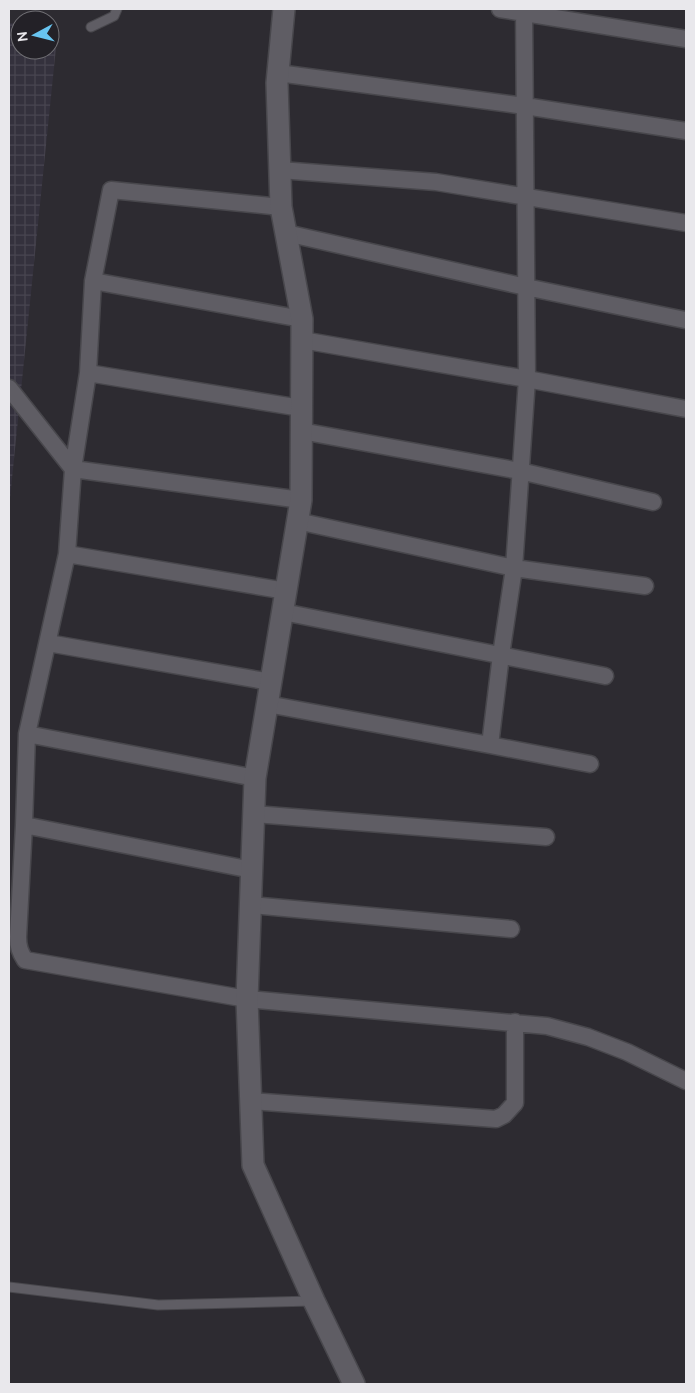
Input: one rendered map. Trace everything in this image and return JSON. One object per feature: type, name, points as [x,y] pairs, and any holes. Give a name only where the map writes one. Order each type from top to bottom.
[{"type":"street","points":[[284,9],[278,73],[281,207],[302,330],[301,500],[255,778],[247,998],[253,1165],[314,1301],[354,1384]]},
{"type":"street","points":[[500,9],[524,11],[686,39]]},
{"type":"street","points":[[490,745],[514,568],[527,379],[524,11]]},
{"type":"street","points":[[278,73],[525,106],[686,131]]},
{"type":"street","points":[[280,170],[436,182],[686,223]]},
{"type":"street","points":[[9,962],[18,947],[27,734],[67,554],[74,469],[88,372],[93,281],[111,190],[281,207]]},
{"type":"street","points":[[286,233],[526,287],[686,320]]},
{"type":"street","points":[[93,281],[302,330],[527,379],[686,409]]},
{"type":"street","points":[[88,372],[302,408]]},
{"type":"street","points":[[9,388],[74,469],[301,500]]},
{"type":"street","points":[[301,431],[520,471],[653,502]]},
{"type":"street","points":[[297,521],[514,568],[645,586]]},
{"type":"street","points":[[67,554],[284,601],[501,655],[605,676]]},
{"type":"street","points":[[48,643],[271,682]]},
{"type":"street","points":[[267,704],[590,764]]},
{"type":"street","points":[[27,734],[255,778]]},
{"type":"street","points":[[254,814],[546,837]]},
{"type":"street","points":[[24,825],[252,870]]},
{"type":"street","points":[[251,905],[511,929]]},
{"type":"street","points":[[18,947],[25,960],[247,998],[547,1026],[588,1037],[627,1052],[686,1081]]},
{"type":"street","points":[[251,1101],[496,1119],[504,1115],[515,1103],[515,1022]]},
{"type":"lane","points":[[91,26],[114,16],[116,9]]},
{"type":"lane","points":[[9,1287],[158,1305],[314,1301]]},
{"type":"shaded area","points":[[9,23],[10,60],[55,60],[9,508]]}]
